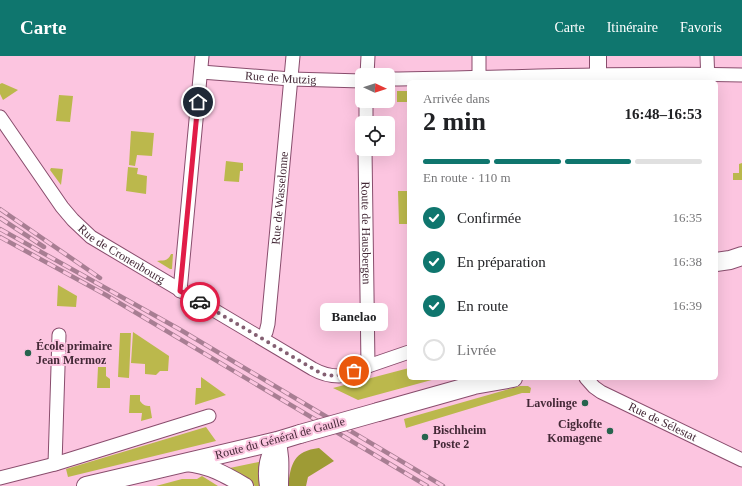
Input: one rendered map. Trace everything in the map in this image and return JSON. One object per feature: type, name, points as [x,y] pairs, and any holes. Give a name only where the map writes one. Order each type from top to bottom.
[{"type":"main road","name":"Route du Général de Gaulle","points":[[86,486],[278,441],[480,381],[491,380]]},
{"type":"street","points":[[180,291],[202,56]]},
{"type":"street","name":"Rue de Wasselonne","points":[[262,338],[266,332],[268,324],[293,56]]},
{"type":"street","points":[[367,68],[368,56]]},
{"type":"street","points":[[479,56],[479,80]]},
{"type":"street","points":[[598,56],[598,78]]},
{"type":"street","points":[[707,56],[708,78]]},
{"type":"street","name":"Rue de Mutzig","points":[[201,72],[291,80],[355,81]]},
{"type":"street","points":[[395,78],[479,80],[708,78],[742,75]]},
{"type":"street","name":"Rue de Cronenbourg","points":[[0,117],[62,207],[91,237],[322,374],[340,376],[368,366]]},
{"type":"street","name":"Route de Hausbergen","points":[[365,156],[368,366]]},
{"type":"street","points":[[55,464],[59,335]]},
{"type":"street","points":[[368,366],[407,353]]},
{"type":"street","name":"Rue de Sélestat","points":[[588,380],[601,392],[742,460]]},
{"type":"street","points":[[0,478],[55,464],[209,416]]},
{"type":"street","points":[[268,486],[267,467],[270,452],[278,441]]},
{"type":"street","points":[[278,441],[281,466],[280,486]]},
{"type":"street","points":[[183,463],[195,464],[216,470],[245,486]]},
{"type":"shaded area","points":[[2,83],[18,90],[3,100],[0,94],[0,84]]},
{"type":"shaded area","points":[[397,91],[407,91],[407,102],[397,102]]},
{"type":"shaded area","points":[[59,95],[73,96],[70,122],[56,121]]},
{"type":"shaded area","points":[[131,131],[154,133],[152,156],[137,155],[135,166],[129,165]]},
{"type":"shaded area","points":[[226,161],[243,163],[243,171],[240,171],[239,182],[224,181]]},
{"type":"shaded area","points":[[742,163],[742,180],[733,180],[733,173],[739,173],[739,164]]},
{"type":"shaded area","points":[[128,167],[138,168],[137,174],[147,176],[146,194],[126,191]]},
{"type":"shaded area","points":[[51,168],[63,169],[61,185],[50,170]]},
{"type":"shaded area","points":[[398,191],[407,191],[407,224],[399,224]]},
{"type":"shaded area","points":[[171,254],[173,254],[172,269],[157,261],[167,259]]},
{"type":"shaded area","points":[[58,285],[77,296],[76,307],[57,306]]},
{"type":"shaded area","points":[[133,332],[169,356],[168,371],[160,371],[156,375],[145,374],[145,364],[131,363]]},
{"type":"shaded area","points":[[120,333],[131,333],[129,378],[118,377]]},
{"type":"shaded area","points":[[98,367],[106,367],[106,376],[110,379],[110,388],[97,388]]},
{"type":"shaded area","points":[[407,369],[407,380],[432,380],[358,400],[333,388]]},
{"type":"shaded area","points":[[201,377],[226,395],[195,405],[196,388],[201,388]]},
{"type":"shaded area","points":[[520,386],[528,386],[531,388],[530,393],[522,393],[406,428],[404,419]]},
{"type":"shaded area","points":[[130,395],[140,395],[140,401],[144,405],[150,406],[152,418],[141,421],[142,413],[129,413]]},
{"type":"shaded area","points":[[206,427],[216,441],[68,477],[66,469]]},
{"type":"shaded area","points":[[319,448],[334,461],[308,477],[306,486],[288,486],[293,465],[299,455]]},
{"type":"shaded area","points":[[263,461],[264,486],[255,486],[225,469]]},
{"type":"shaded area","points":[[202,476],[218,486],[156,486],[182,479],[197,479]]},
{"type":"railway","points":[[0,209],[100,278]]},
{"type":"railway","points":[[0,218],[44,247]]},
{"type":"railway","points":[[0,229],[179,329],[443,486]]},
{"type":"railway","points":[[0,237],[106,295],[427,486]]},
{"type":"way so far","points":[[200,302],[322,374],[340,376],[354,371]]},
{"type":"place","name":"École primaire Jean Mermoz","points":[[28,353]]},
{"type":"place","name":"Banelao","points":[[354,371]]},
{"type":"place","name":"Lavolinge","points":[[585,403]]},
{"type":"place","name":"Cigkofte Komagene","points":[[610,431]]},
{"type":"place","name":"Bischheim Poste 2","points":[[425,437]]},
{"type":"route","points":[[198,102],[180,291],[200,302]]}]
